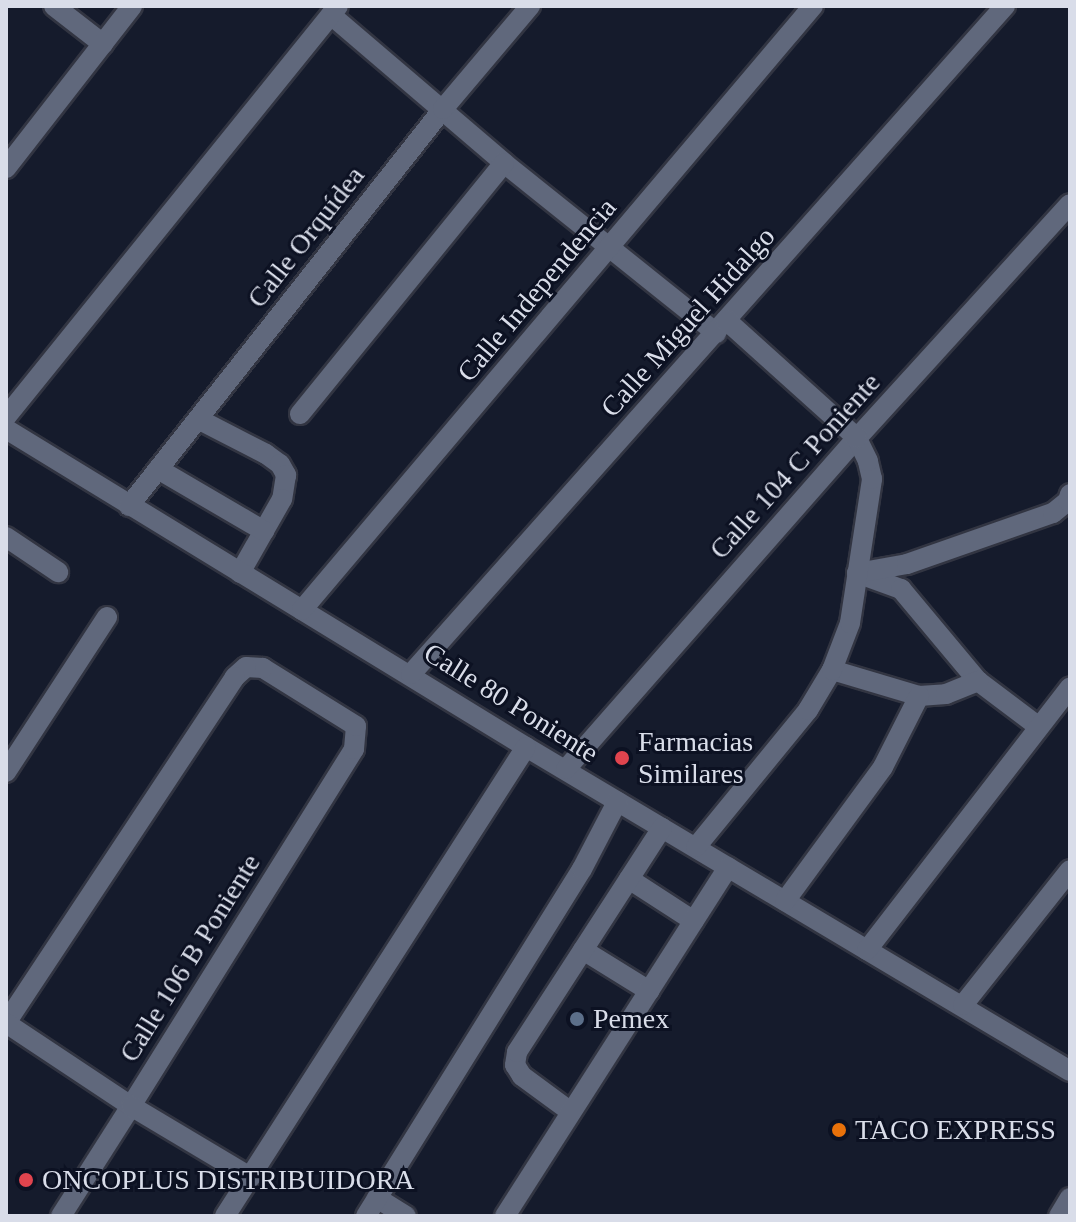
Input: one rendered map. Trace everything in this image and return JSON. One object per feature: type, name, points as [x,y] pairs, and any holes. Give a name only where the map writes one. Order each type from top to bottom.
[{"type":"street","points":[[54,6],[103,44]]},
{"type":"street","points":[[10,156],[132,6]]},
{"type":"street","name":"Calle Orquídea","points":[[129,506],[443,109],[530,6]]},
{"type":"street","name":"Calle Independencia","points":[[302,610],[813,6]]},
{"type":"street","name":"Calle Miguel Hidalgo","points":[[411,674],[1005,6]]},
{"type":"street","points":[[6,417],[335,10],[504,163],[611,247],[721,326],[857,438],[868,461],[872,479],[850,623],[832,670],[808,710],[696,847]]},
{"type":"street","points":[[300,414],[504,163]]},
{"type":"street","name":"Calle 104 C Poniente","points":[[566,769],[857,438],[1070,204]]},
{"type":"street","points":[[198,419],[280,464],[286,475],[282,499],[240,573]]},
{"type":"street","name":"Calle 80 Poniente","points":[[6,429],[617,802],[1070,1071]]},
{"type":"street","points":[[158,469],[264,531]]},
{"type":"street","points":[[857,573],[907,564],[1053,513],[1068,501],[1070,494]]},
{"type":"street","points":[[6,537],[58,572]]},
{"type":"street","points":[[857,573],[901,589],[978,681],[1039,727]]},
{"type":"street","points":[[6,772],[107,617]]},
{"type":"street","name":"Calle 106 B Poniente","points":[[6,1023],[235,677],[246,667],[263,668],[356,726],[354,749],[61,1216]]},
{"type":"street","points":[[832,670],[919,696],[946,694],[978,681]]},
{"type":"street","points":[[867,950],[1070,687]]},
{"type":"street","points":[[785,901],[883,767],[919,696]]},
{"type":"street","points":[[225,1216],[526,747]]},
{"type":"street","points":[[366,1216],[582,869],[617,802]]},
{"type":"street","points":[[571,1112],[522,1076],[515,1065],[517,1052],[662,828]]},
{"type":"street","points":[[505,1216],[728,867]]},
{"type":"street","points":[[963,1005],[1070,870]]},
{"type":"street","points":[[629,879],[694,921]]},
{"type":"street","points":[[583,950],[649,991]]},
{"type":"street","points":[[6,1023],[131,1106],[250,1177]]},
{"type":"street","points":[[377,1198],[406,1216]]},
{"type":"street","points":[[1059,1216],[1070,1198]]},
{"type":"place","name":"Farmacias Similares","points":[[622,758]]},
{"type":"place","name":"Pemex","points":[[577,1019]]},
{"type":"place","name":"TACO EXPRESS","points":[[839,1130]]},
{"type":"place","name":"ONCOPLUS DISTRIBUIDORA","points":[[26,1180]]}]
